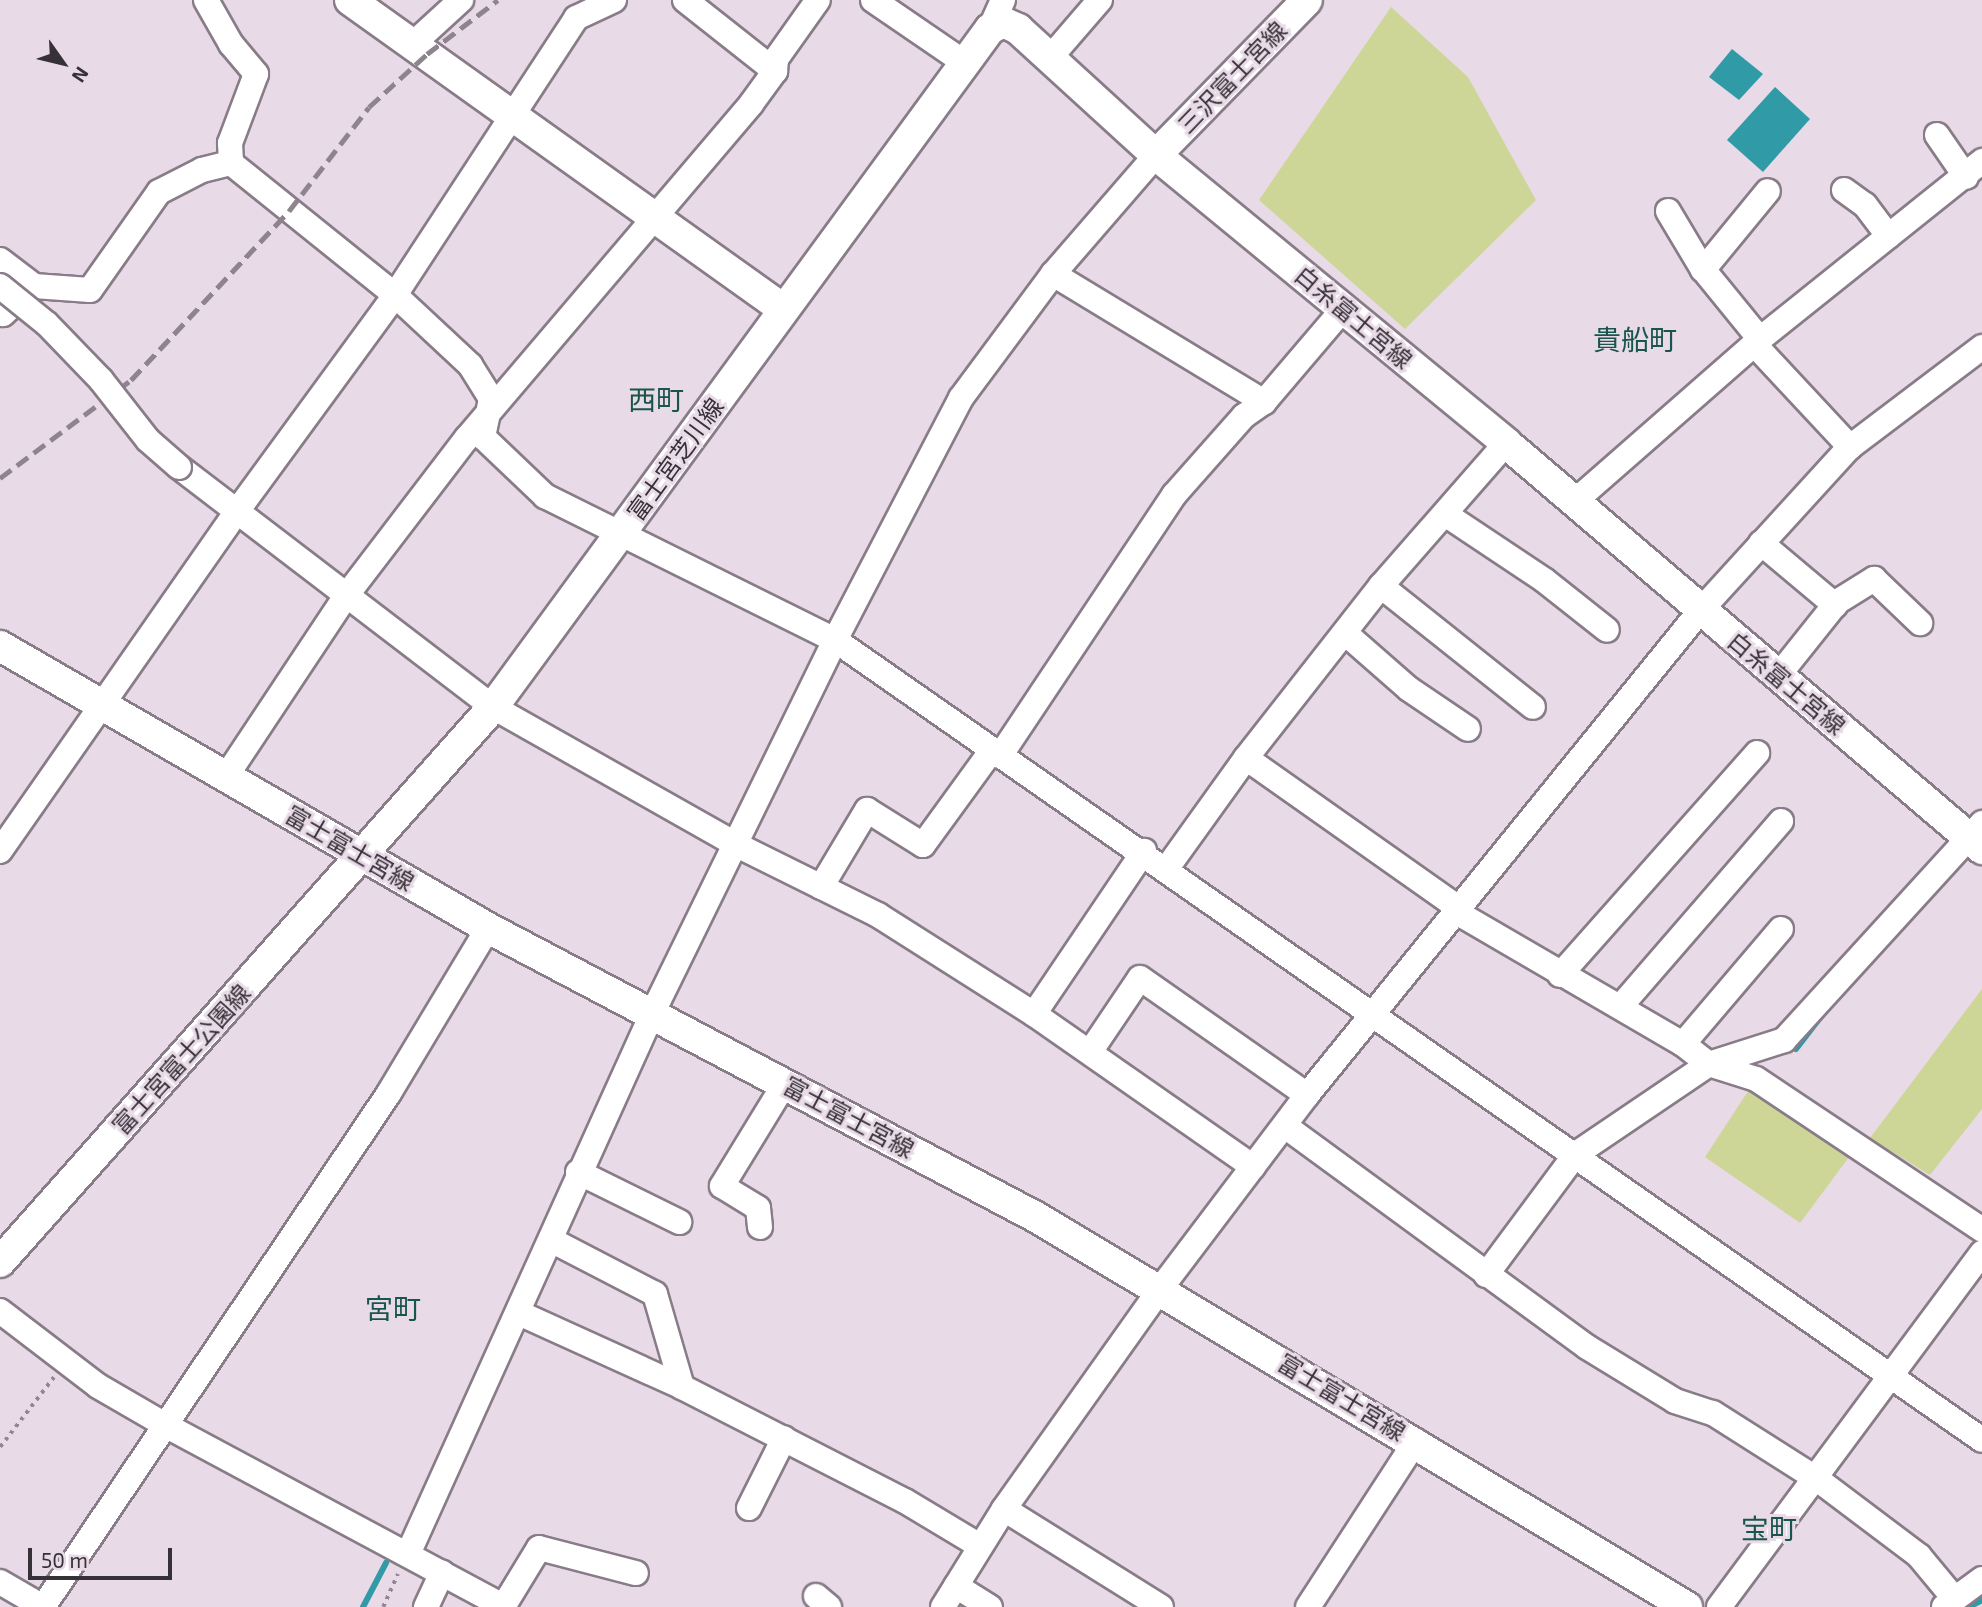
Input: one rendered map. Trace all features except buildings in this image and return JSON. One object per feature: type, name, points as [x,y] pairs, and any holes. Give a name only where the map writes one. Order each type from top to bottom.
[{"type":"main road","name":"三沢富士宮線","points":[[1156,155],[1307,0]]},
{"type":"main road","points":[[367,4],[414,43],[783,309],[990,29]]},
{"type":"main road","name":"白糸富士宮線","points":[[990,29],[1003,22],[1018,29],[1156,155],[1506,443],[1778,676],[1978,837]]},
{"type":"main road","name":"富士宮芝川線","points":[[361,855],[493,706],[622,533],[783,309]]},
{"type":"main road","name":"富士富士宮線","points":[[0,646],[104,702],[488,928],[785,1083],[1161,1289],[1687,1607]]},
{"type":"main road","name":"富士宮富士公園線","points":[[0,1262],[361,855]]},
{"type":"street","points":[[206,0],[231,44],[256,74],[229,143],[231,163],[395,295],[470,365],[491,399],[483,437],[517,473],[545,496],[835,640],[996,753],[1144,851],[1370,1014],[1576,1154],[1982,1440]]},
{"type":"street","points":[[414,43],[461,0]]},
{"type":"street","points":[[0,851],[235,514],[395,295],[576,18],[614,0]]},
{"type":"street","points":[[685,0],[775,71]]},
{"type":"street","points":[[227,775],[346,596],[467,438],[488,418],[656,220],[775,71],[776,59],[818,0]]},
{"type":"street","points":[[873,0],[965,63]]},
{"type":"street","points":[[990,29],[1003,0]]},
{"type":"street","points":[[1049,59],[1100,0]]},
{"type":"street","points":[[1574,502],[1757,341],[1974,169],[1937,135]]},
{"type":"street","points":[[404,1563],[519,1313],[578,1172],[652,1014],[835,640],[961,398],[1053,274],[1156,155]]},
{"type":"street","points":[[0,260],[34,286],[90,290],[159,192],[202,170],[231,163]]},
{"type":"street","points":[[1844,190],[1866,205],[1888,236]]},
{"type":"street","points":[[1703,270],[1768,191]]},
{"type":"street","points":[[1668,211],[1703,270],[1757,341],[1850,447]]},
{"type":"street","points":[[1053,274],[1264,402]]},
{"type":"street","points":[[0,286],[47,324],[101,380],[148,440],[179,467],[235,514],[493,706],[735,844],[878,915],[1034,1014],[1253,1167]]},
{"type":"street","points":[[0,312],[3,314],[34,286]]},
{"type":"street","points":[[821,887],[867,810],[923,845],[996,753],[1174,495],[1244,416],[1264,402],[1344,308]]},
{"type":"street","points":[[943,1607],[1004,1509],[1161,1289],[1307,1095],[1370,1014],[1700,611],[1850,447],[1977,360]]},
{"type":"street","points":[[1167,868],[1246,758],[1381,586],[1506,443]]},
{"type":"street","points":[[1445,514],[1544,580],[1607,630]]},
{"type":"street","points":[[1761,543],[1835,605]]},
{"type":"street","points":[[1778,676],[1835,605],[1874,579],[1920,623]]},
{"type":"street","points":[[1381,586],[1533,707]]},
{"type":"street","points":[[1345,633],[1409,689],[1468,729]]},
{"type":"street","points":[[1560,975],[1757,753]]},
{"type":"street","points":[[1246,758],[1457,907],[1463,916],[1560,975],[1684,1044],[1709,1064],[1756,1079],[1982,1230]]},
{"type":"street","points":[[1620,1007],[1781,821]]},
{"type":"street","points":[[1486,1275],[1576,1154],[1709,1064],[1784,1040],[1978,837]]},
{"type":"street","points":[[1034,1014],[1144,851]]},
{"type":"street","points":[[0,1582],[43,1607],[389,1093],[488,928]]},
{"type":"street","points":[[1684,1044],[1781,929]]},
{"type":"street","points":[[1090,1052],[1140,978],[1307,1095]]},
{"type":"street","points":[[760,1227],[758,1208],[722,1186],[785,1083]]},
{"type":"street","points":[[1285,1125],[1486,1275],[1631,1374],[1675,1401],[1713,1413],[1817,1479],[1919,1556],[1949,1602],[1982,1579]]},
{"type":"street","points":[[578,1172],[679,1222]]},
{"type":"street","points":[[551,1240],[655,1294],[681,1387]]},
{"type":"street","points":[[1719,1607],[1817,1479],[1982,1253]]},
{"type":"street","points":[[0,1311],[66,1362],[167,1426],[404,1563],[442,1572],[503,1607],[539,1548],[636,1573]]},
{"type":"street","points":[[519,1313],[681,1387],[784,1438],[905,1500],[980,1546]]},
{"type":"street","points":[[749,1508],[784,1438]]},
{"type":"street","points":[[1308,1607],[1416,1441]]},
{"type":"street","points":[[1004,1509],[1161,1607]]},
{"type":"street","points":[[426,1607],[442,1572]]},
{"type":"street","points":[[956,1586],[990,1607]]},
{"type":"path","points":[[0,1447],[66,1362]]},
{"type":"path","points":[[383,1607],[404,1563]]},
{"type":"green space","points":[[1391,7],[1468,77],[1536,200],[1405,329],[1259,200]]},
{"type":"green space","points":[[1982,989],[1982,1109],[1930,1175],[1870,1138]]},
{"type":"green space","points":[[1756,1079],[1858,1145],[1800,1223],[1705,1157]]},
{"type":"water","points":[[1732,49],[1763,74],[1739,100],[1709,77]]},
{"type":"water","points":[[1775,87],[1810,119],[1763,172],[1727,140]]},
{"type":"waterway","points":[[1796,1049],[1823,1014]]},
{"type":"waterway","points":[[363,1607],[386,1563]]},
{"type":"waterway","points":[[1969,1607],[1982,1600]]},
{"type":"railway","points":[[0,478],[131,380],[289,211],[369,107],[427,54],[498,0]]},
{"type":"district","name":"貴船町","points":[[1635,339]]},
{"type":"district","name":"西町","points":[[656,399]]},
{"type":"district","name":"宮町","points":[[393,1308]]},
{"type":"district","name":"宝町","points":[[1769,1528]]}]
